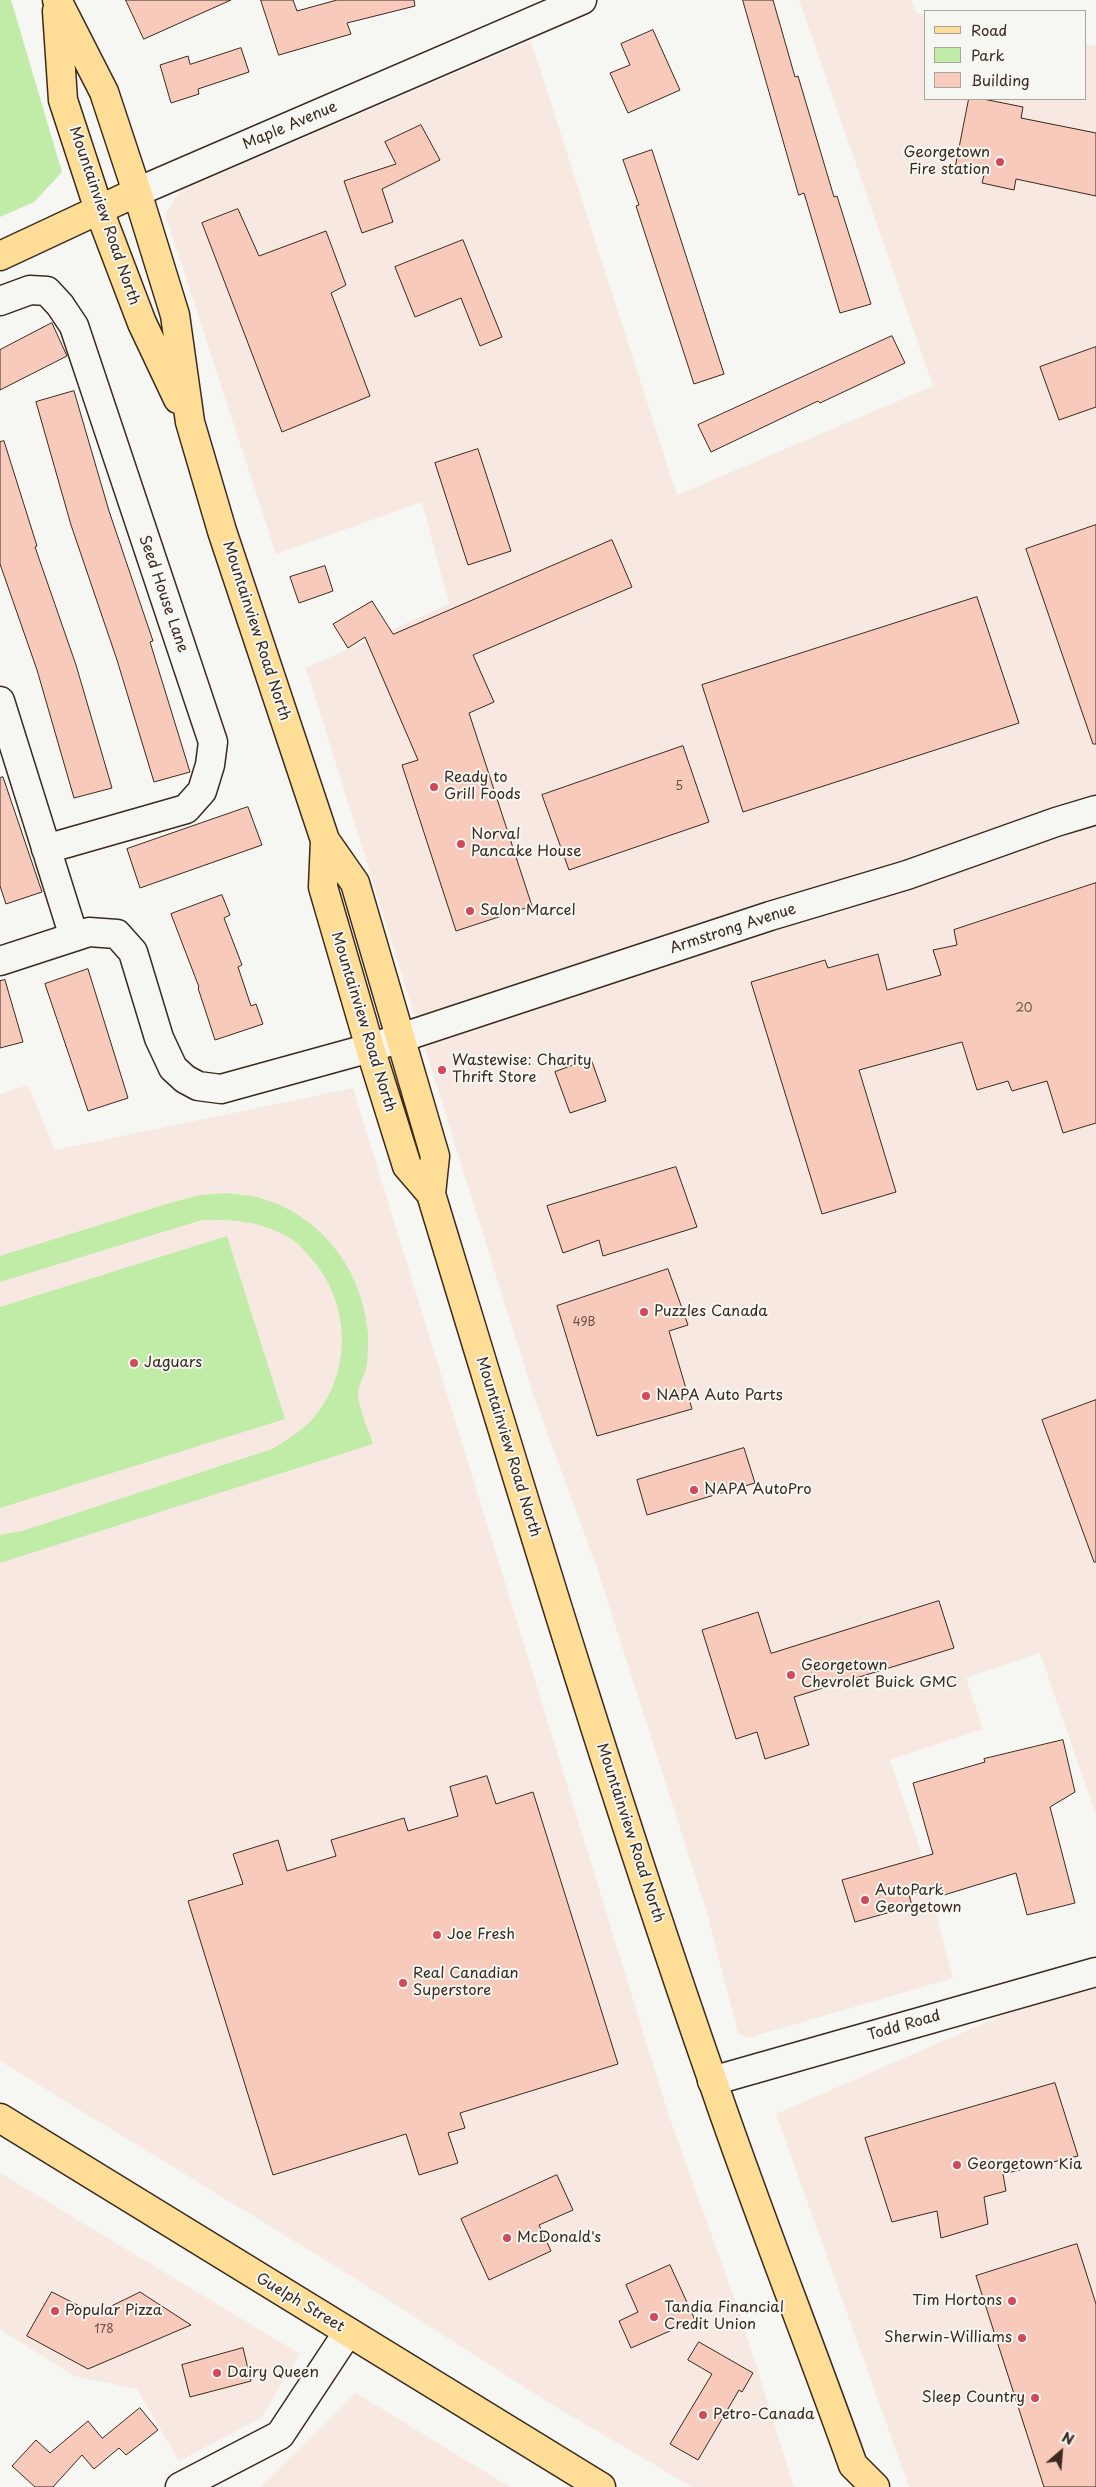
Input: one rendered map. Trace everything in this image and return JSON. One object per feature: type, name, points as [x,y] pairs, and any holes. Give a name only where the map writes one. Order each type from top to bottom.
[{"type":"main road","name":"Mountainview Road North","points":[[57,0],[104,92],[137,192],[174,315],[190,422],[222,531],[325,840],[355,883],[435,1156],[431,1194],[579,1681],[712,2081],[851,2476],[875,2487]]},
{"type":"main road","name":"Mountainview Road North","points":[[57,0],[63,100],[100,210],[142,323],[190,422]]},
{"type":"main road","name":"Maple Avenue","points":[[0,256],[137,192]]},
{"type":"main road","name":"Mountainview Road North","points":[[325,840],[323,886],[370,1048],[407,1166],[431,1194]]},
{"type":"main road","name":"Guelph Street","points":[[0,2118],[601,2487]]},
{"type":"street","name":"Maple Avenue","points":[[137,192],[582,0]]},
{"type":"street","name":"Seed House Lane","points":[[0,302],[30,290],[47,291],[60,305],[74,326],[213,742],[210,765],[202,791],[186,809],[46,850]]},
{"type":"street","points":[[0,702],[74,937]]},
{"type":"street","name":"Armstrong Avenue","points":[[0,961],[89,932],[117,934],[133,952],[159,1038],[173,1068],[185,1079],[198,1086],[222,1089],[370,1048],[761,919],[907,874],[1096,810]]},
{"type":"street","name":"Todd Road","points":[[712,2081],[1096,1972]]},
{"type":"street","points":[[180,2487],[280,2436],[348,2332]]},
{"type":"shaded area","points":[[799,0],[912,0],[916,13],[924,15],[924,100],[1086,100],[1086,44],[1096,46],[1096,1816],[1040,1653],[966,1678],[983,1729],[890,1760],[918,1843],[953,1978],[748,2038],[738,2033],[707,1913],[597,1568],[533,1394],[306,668],[449,604],[422,502],[276,554],[165,214],[180,191],[531,41],[677,495],[933,386]]},
{"type":"shaded area","points":[[28,1085],[55,1150],[353,1088],[669,2116],[741,2317],[794,2487],[692,2487],[551,2404],[338,2268],[0,2061],[0,1094]]},
{"type":"shaded area","points":[[1096,1985],[1096,2487],[909,2487],[776,2114],[1028,2004]]},
{"type":"shaded area","points":[[0,2173],[300,2354],[261,2418],[179,2461],[137,2389],[74,2376],[0,2329]]},
{"type":"shaded area","points":[[356,2393],[510,2487],[260,2487]]},
{"type":"green space","points":[[0,0],[11,0],[62,172],[34,202],[0,217]]},
{"type":"green space","points":[[227,1193],[257,1197],[280,1205],[300,1216],[319,1231],[334,1247],[347,1266],[357,1287],[364,1309],[368,1333],[367,1364],[358,1398],[373,1444],[0,1563],[0,1535],[22,1531],[272,1449],[304,1428],[319,1411],[330,1392],[338,1372],[342,1330],[338,1309],[331,1289],[321,1271],[304,1250],[293,1240],[271,1229],[238,1221],[202,1220],[0,1282],[0,1256],[173,1202],[201,1195]]},
{"type":"green space","name":"Jaguars","points":[[227,1236],[285,1419],[0,1508],[0,1307]]},
{"type":"building","points":[[126,0],[231,0],[144,39]]},
{"type":"building","points":[[261,0],[293,0],[297,11],[337,0],[414,0],[415,6],[347,23],[351,34],[279,55]]},
{"type":"building","points":[[743,0],[773,0],[795,77],[798,76],[834,197],[837,196],[871,304],[840,313],[804,193],[799,195]]},
{"type":"building","points":[[653,30],[680,90],[628,113],[610,73],[630,65],[621,44]]},
{"type":"building","points":[[241,48],[249,72],[198,89],[199,94],[171,103],[160,65],[188,56],[190,64]]},
{"type":"building","points":[[969,100],[988,100],[1023,107],[1021,118],[1096,133],[1096,196],[1016,179],[1014,190],[982,183],[985,171],[956,165]]},
{"type":"building","points":[[421,125],[440,160],[382,189],[393,222],[362,233],[344,181],[396,164],[385,142]]},
{"type":"building","points":[[652,150],[724,374],[694,384],[636,206],[639,205],[623,160]]},
{"type":"building","points":[[238,209],[259,256],[326,231],[346,285],[331,293],[370,396],[282,432],[202,223]]},
{"type":"building","points":[[463,240],[502,337],[480,346],[461,298],[415,317],[395,267]]},
{"type":"building","points":[[52,323],[67,356],[0,390],[0,350]]},
{"type":"building","points":[[892,336],[905,363],[820,403],[818,401],[711,452],[698,425]]},
{"type":"building","points":[[1096,347],[1096,407],[1059,420],[1040,367]]},
{"type":"building","points":[[74,391],[109,511],[153,641],[150,642],[190,772],[154,782],[117,660],[71,525],[36,402]]},
{"type":"building","points":[[4,441],[37,546],[35,547],[76,665],[112,788],[74,798],[37,670],[0,564],[0,442]]},
{"type":"building","points":[[478,449],[511,551],[468,565],[435,463]]},
{"type":"building","points":[[1096,525],[1096,744],[1093,744],[1026,549]]},
{"type":"building","points":[[612,540],[632,587],[473,655],[494,702],[469,713],[532,906],[456,931],[402,765],[418,760],[365,637],[348,648],[333,624],[372,601],[393,634]]},
{"type":"building","points":[[325,566],[333,591],[299,603],[290,577]]},
{"type":"building","points":[[977,597],[1019,723],[743,812],[702,685]]},
{"type":"building","points":[[683,746],[709,822],[569,870],[542,795]]},
{"type":"building","points":[[3,777],[42,892],[6,904],[0,886],[0,778]]},
{"type":"building","points":[[248,807],[262,845],[140,888],[127,849]]},
{"type":"building","points":[[1096,883],[1096,1123],[1063,1133],[1047,1081],[1012,1091],[1008,1081],[977,1090],[962,1042],[859,1070],[896,1192],[822,1214],[751,982],[825,960],[828,968],[878,954],[887,990],[941,975],[933,950],[957,945],[954,930]]},
{"type":"building","points":[[222,895],[230,915],[224,918],[242,965],[238,967],[251,1006],[256,1004],[263,1024],[215,1040],[199,987],[171,914]]},
{"type":"building","points":[[88,969],[128,1098],[88,1111],[45,984]]},
{"type":"building","points":[[5,980],[23,1042],[0,1048],[0,981]]},
{"type":"building","points":[[591,1059],[606,1101],[570,1113],[555,1072]]},
{"type":"building","points":[[676,1167],[697,1227],[603,1256],[599,1240],[563,1253],[547,1206]]},
{"type":"building","points":[[668,1269],[688,1325],[669,1331],[692,1409],[597,1436],[557,1306]]},
{"type":"building","points":[[1096,1400],[1096,1562],[1094,1562],[1042,1420]]},
{"type":"building","points":[[744,1448],[755,1483],[647,1515],[637,1480]]},
{"type":"building","name":"Georgetown Chevrolet Buick GMC","points":[[939,1601],[954,1648],[794,1697],[809,1745],[765,1759],[757,1732],[736,1739],[702,1630],[758,1612],[771,1653]]},
{"type":"building","points":[[1063,1740],[1075,1792],[1050,1807],[1075,1903],[1027,1915],[1016,1873],[944,1895],[941,1885],[909,1894],[912,1906],[855,1922],[842,1880],[933,1854],[913,1783],[985,1762],[984,1759]]},
{"type":"building","name":"Real Canadian Superstore","points":[[487,1776],[496,1804],[533,1792],[618,2064],[460,2113],[465,2128],[448,2133],[458,2163],[419,2175],[406,2134],[273,2175],[188,1901],[243,1884],[233,1854],[278,1840],[287,1871],[336,1856],[331,1840],[404,1818],[408,1831],[458,1816],[450,1787]]},
{"type":"building","name":"Georgetown Kia","points":[[1055,2083],[1078,2156],[1003,2174],[1006,2191],[984,2197],[988,2224],[941,2238],[937,2211],[892,2222],[865,2138]]},
{"type":"building","name":"McDonald's","points":[[557,2175],[573,2210],[539,2225],[551,2251],[489,2280],[461,2219]]},
{"type":"building","points":[[1077,2244],[1096,2304],[1096,2487],[1044,2487],[976,2276]]},
{"type":"building","points":[[670,2265],[695,2320],[631,2348],[619,2321],[638,2312],[626,2285]]},
{"type":"building","points":[[52,2292],[95,2314],[140,2292],[191,2325],[88,2369],[27,2336]]},
{"type":"building","points":[[699,2342],[753,2373],[742,2392],[739,2390],[698,2460],[670,2444],[712,2374],[688,2360]]},
{"type":"building","name":"Dairy Queen","points":[[243,2348],[251,2381],[190,2397],[182,2365]]},
{"type":"building","points":[[140,2408],[158,2430],[126,2455],[119,2448],[94,2469],[82,2455],[53,2487],[35,2487],[12,2466],[36,2440],[50,2453],[88,2421],[102,2438]]},
{"type":"place","name":"Georgetown Fire station","points":[[1000,162]]},
{"type":"place","name":"Ready to Grill Foods","points":[[434,787]]},
{"type":"place","name":"Norval Pancake House","points":[[461,844]]},
{"type":"place","name":"Salon Marcel","points":[[470,911]]},
{"type":"place","name":"Wastewise: Charity Thrift Store","points":[[442,1070]]},
{"type":"place","name":"Puzzles Canada","points":[[644,1312]]},
{"type":"place","name":"Jaguars","points":[[134,1363]]},
{"type":"place","name":"NAPA Auto Parts","points":[[646,1396]]},
{"type":"place","name":"NAPA AutoPro","points":[[694,1490]]},
{"type":"place","name":"Georgetown Chevrolet Buick GMC","points":[[791,1675]]},
{"type":"place","name":"AutoPark Georgetown","points":[[865,1900]]},
{"type":"place","name":"Joe Fresh","points":[[437,1935]]},
{"type":"place","name":"Real Canadian Superstore","points":[[403,1983]]},
{"type":"place","name":"Georgetown Kia","points":[[957,2165]]},
{"type":"place","name":"McDonald's","points":[[507,2238]]},
{"type":"place","name":"Tim Hortons","points":[[1012,2301]]},
{"type":"place","name":"Popular Pizza","points":[[55,2311]]},
{"type":"place","name":"Tandia Financial Credit Union","points":[[654,2317]]},
{"type":"place","name":"Sherwin-Williams","points":[[1022,2338]]},
{"type":"place","name":"Dairy Queen","points":[[217,2373]]},
{"type":"place","name":"Sleep Country","points":[[1035,2398]]},
{"type":"place","name":"Petro-Canada","points":[[703,2415]]}]
